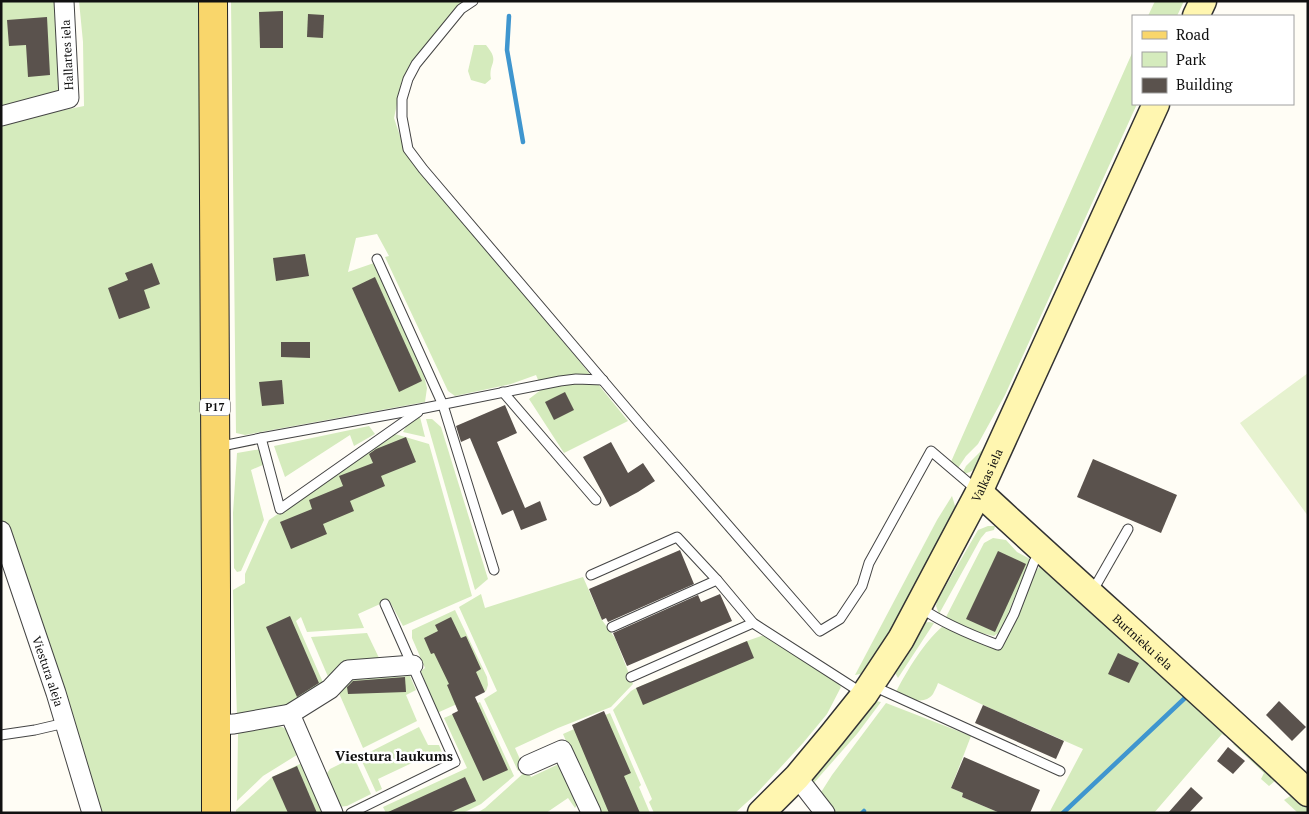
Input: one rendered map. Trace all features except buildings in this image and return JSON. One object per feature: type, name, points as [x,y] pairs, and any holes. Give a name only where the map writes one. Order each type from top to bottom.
[{"type":"main road","name":"P17","points":[[213,1],[216,813]]},
{"type":"main road","points":[[1196,15],[1203,1]]},
{"type":"main road","name":"Valkas iela","points":[[761,813],[797,777],[832,735],[867,690],[901,638],[979,492],[1156,105]]},
{"type":"main road","name":"Burtnieku iela","points":[[979,492],[1308,793]]},
{"type":"street","name":"Hallartes iela","points":[[1,116],[69,98],[64,1]]},
{"type":"street","name":"Viestura aleja","points":[[1,531],[65,723],[92,813]]},
{"type":"street","points":[[216,725],[234,724],[290,714],[330,688],[348,670],[413,665]]},
{"type":"street","points":[[290,714],[333,813]]},
{"type":"street","points":[[528,765],[562,750],[592,812],[590,813]]},
{"type":"street","points":[[797,777],[825,813]]},
{"type":"lane","points":[[473,1],[461,9],[416,64],[408,79],[402,99],[402,117],[408,149],[422,169],[820,631],[840,619],[862,586],[870,563],[931,451],[979,492]]},
{"type":"lane","points":[[377,259],[443,405],[494,570]]},
{"type":"lane","points":[[216,448],[560,381],[576,379],[603,380]]},
{"type":"lane","points":[[503,392],[596,500]]},
{"type":"lane","points":[[261,438],[280,509],[420,409]]},
{"type":"lane","points":[[1090,594],[1128,529]]},
{"type":"lane","points":[[591,575],[677,537],[753,623],[867,690],[1060,771]]},
{"type":"lane","points":[[918,607],[936,619],[998,645],[1014,614],[1034,562],[1042,551]]},
{"type":"lane","points":[[612,627],[717,580]]},
{"type":"lane","points":[[351,813],[455,762],[385,604]]},
{"type":"lane","points":[[631,677],[753,623]]},
{"type":"lane","points":[[1,735],[65,723]]},
{"type":"green space","points":[[1,1],[60,1],[61,89],[47,98],[1,112]]},
{"type":"green space","points":[[79,1],[202,1],[199,140],[201,301],[216,813],[92,813],[1,526],[1,127],[30,117],[84,106],[83,42]]},
{"type":"green space","points":[[231,1],[464,1],[402,80],[394,118],[406,154],[628,421],[564,453],[529,399],[542,389],[536,375],[511,384],[455,396],[448,391],[385,257],[389,256],[377,234],[356,238],[348,272],[374,263],[424,376],[427,388],[425,402],[245,435],[236,433]]},
{"type":"green space","points":[[1155,1],[1184,1],[1177,15],[1148,15]]},
{"type":"green space","points":[[474,45],[486,45],[493,56],[491,79],[485,84],[471,80],[468,71]]},
{"type":"green space","points":[[1132,53],[1132,105],[1137,105],[1005,395],[978,444],[966,456],[956,471],[950,464]]},
{"type":"green space","points":[[1060,289],[980,463],[972,471],[962,474],[966,466],[985,447]]},
{"type":"green space","points":[[1308,373],[1308,516],[1240,423]]},
{"type":"green space","points":[[420,417],[425,437],[403,432],[407,425]]},
{"type":"green space","points":[[426,419],[432,419],[441,427],[488,579],[475,590]]},
{"type":"green space","points":[[369,426],[375,434],[354,446],[350,435],[285,477],[274,446]]},
{"type":"green space","points":[[395,434],[429,444],[472,596],[403,626],[389,600],[358,614],[364,628],[307,632],[301,617],[296,621],[325,687],[301,704],[237,717],[233,590],[245,583],[245,574],[269,520]]},
{"type":"green space","points":[[261,449],[265,464],[251,470],[264,520],[241,571],[237,572],[234,568],[233,513],[237,453]]},
{"type":"green space","points":[[952,496],[956,509],[909,611],[866,673],[855,675],[937,520]]},
{"type":"green space","points":[[988,526],[995,526],[994,530],[986,532],[981,538],[939,614],[936,606],[937,601],[978,530]]},
{"type":"green space","points":[[993,538],[1006,540],[1017,552],[1030,559],[1001,631],[994,636],[976,632],[945,619],[984,543]]},
{"type":"green space","points":[[1041,565],[1228,731],[1225,736],[1222,734],[1154,813],[1049,813],[1083,749],[938,683],[933,694],[925,700],[915,700],[896,692],[916,657],[942,627],[999,646],[1007,638],[1032,575]]},
{"type":"green space","points":[[583,577],[602,620],[615,638],[633,684],[611,707],[558,728],[515,748],[523,766],[518,771],[484,699],[497,691],[459,607],[481,594],[485,608]]},
{"type":"green space","points":[[455,610],[487,677],[488,685],[486,691],[437,713],[421,671],[425,668],[412,638],[412,630]]},
{"type":"green space","points":[[923,623],[934,623],[898,678],[895,673],[895,667]]},
{"type":"green space","points":[[367,633],[380,660],[329,679],[311,637]]},
{"type":"green space","points":[[767,634],[834,678],[841,687],[827,714],[756,794],[735,813],[654,813],[649,802],[652,799],[613,710],[636,688]]},
{"type":"green space","points":[[410,676],[416,690],[406,695],[417,721],[363,748],[338,691],[347,679]]},
{"type":"green space","points":[[876,701],[881,702],[857,734],[812,785],[812,776],[869,704]]},
{"type":"green space","points":[[480,702],[514,776],[481,804],[463,813],[386,813],[383,807],[467,768],[444,718]]},
{"type":"green space","points":[[886,703],[971,736],[951,788],[963,793],[962,797],[1000,813],[832,813],[818,797],[832,775]]},
{"type":"green space","points":[[610,713],[641,785],[639,787],[650,813],[597,813],[563,734]]},
{"type":"green space","points":[[277,725],[293,735],[300,753],[263,776],[237,801],[238,733]]},
{"type":"green space","points":[[419,727],[428,745],[439,745],[443,760],[436,763],[431,754],[378,779],[382,789],[376,792],[360,757]]},
{"type":"green space","points":[[1238,742],[1276,780],[1269,786],[1261,779],[1264,773],[1233,744]]},
{"type":"green space","points":[[354,757],[371,794],[347,806],[338,807],[325,776],[330,769]]},
{"type":"green space","points":[[302,763],[324,813],[236,813],[236,810],[272,777]]},
{"type":"green space","points":[[561,763],[578,798],[575,808],[568,798],[546,813],[477,813],[527,770],[531,777]]},
{"type":"green space","points":[[1295,793],[1308,805],[1308,813],[1298,813],[1284,800]]},
{"type":"waterway","points":[[509,16],[507,50],[523,142]]},
{"type":"waterway","points":[[1063,813],[1186,697]]},
{"type":"district","name":"Viestura laukums","points":[[394,755]]}]
